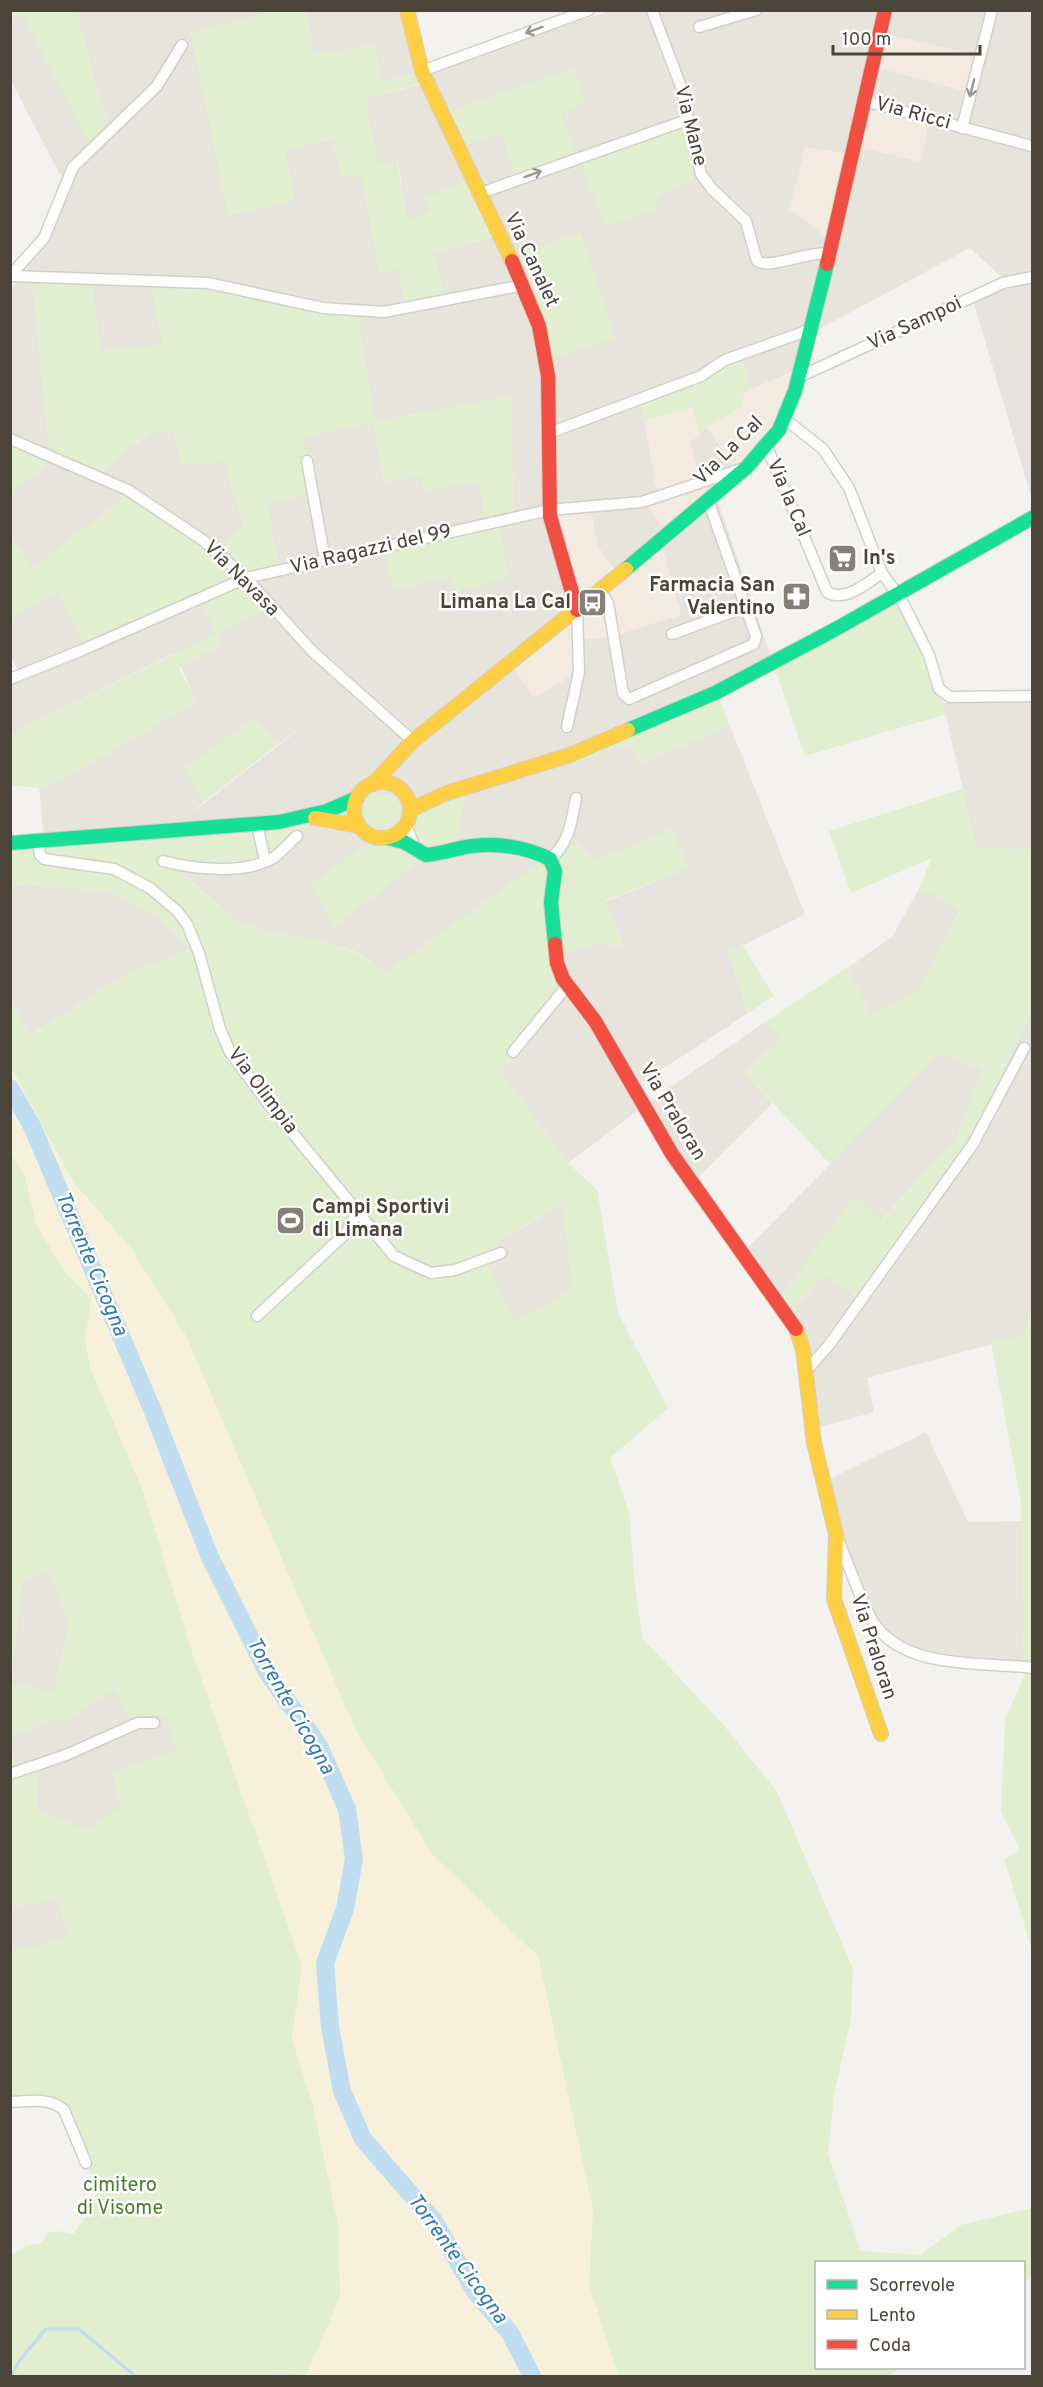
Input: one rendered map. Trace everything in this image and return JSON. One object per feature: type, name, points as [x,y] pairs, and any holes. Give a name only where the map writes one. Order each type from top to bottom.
[{"type":"street","name":"Via Canalet","points":[[407,10],[422,71],[478,194],[524,285],[539,326],[546,360],[549,510],[577,610]]},
{"type":"street","points":[[422,71],[589,10]]},
{"type":"street","name":"Via Mane","points":[[652,10],[676,72],[701,174],[712,189],[736,209],[746,221],[759,263],[766,264],[816,252],[829,254]]},
{"type":"street","points":[[699,27],[756,10]]},
{"type":"street","name":"Via La Cal","points":[[373,784],[413,741],[577,610],[746,468],[767,447],[785,419],[812,329],[885,10]]},
{"type":"street","name":"Via Ricci","points":[[962,128],[992,10]]},
{"type":"street","points":[[11,276],[44,238],[73,167],[157,86],[182,45]]},
{"type":"street","name":"Via Ricci","points":[[864,101],[1032,146]]},
{"type":"street","points":[[478,194],[687,120]]},
{"type":"street","points":[[11,276],[208,283],[323,308],[384,312],[524,285]]},
{"type":"street","name":"Via Sampoi","points":[[799,377],[1003,284],[1032,277]]},
{"type":"street","points":[[549,433],[701,376],[725,360],[812,329]]},
{"type":"street","name":"Via la Cal","points":[[785,419],[823,449],[849,488],[882,573],[929,655],[939,689],[944,695],[950,697],[1032,696]]},
{"type":"street","name":"Via Navasa","points":[[10,439],[128,489],[204,541],[246,578],[312,651],[413,741]]},
{"type":"street","name":"Via la Cal","points":[[767,447],[827,592],[840,596],[854,591],[882,573]]},
{"type":"street","points":[[307,461],[325,560]]},
{"type":"street","name":"Via Ragazzi del 99","points":[[10,679],[246,578],[549,510],[642,502],[746,468]]},
{"type":"street","points":[[600,590],[608,603],[623,693],[629,699],[754,644],[756,636],[708,500]]},
{"type":"street","points":[[410,810],[447,793],[570,755],[652,721],[770,665],[1032,518]]},
{"type":"street","points":[[672,634],[746,607]]},
{"type":"street","points":[[567,727],[579,672],[577,610]]},
{"type":"street","points":[[388,838],[399,833],[406,825],[410,810],[400,789],[395,765],[401,755]]},
{"type":"street","points":[[10,843],[257,824],[305,817],[342,806],[357,798],[373,784],[388,783],[400,789],[447,793]]},
{"type":"street","points":[[357,798],[355,817],[359,826]]},
{"type":"street","points":[[305,817],[340,820],[359,826],[372,836],[404,842],[417,851],[436,855],[471,846],[498,844],[530,849],[550,858],[562,847],[567,836],[576,798]]},
{"type":"street","points":[[257,824],[265,861]]},
{"type":"street","points":[[406,825],[417,851]]},
{"type":"street","points":[[163,861],[210,869],[265,861],[297,836]]},
{"type":"street","name":"Via Olimpia","points":[[38,841],[40,855],[44,859],[114,869],[150,888],[177,911],[187,924],[199,953],[220,1029],[230,1052],[352,1207]]},
{"type":"street","name":"Via Praloran","points":[[550,858],[555,871],[551,902],[557,963],[567,986],[595,1022],[672,1154],[795,1325],[803,1349],[807,1403],[814,1443],[836,1534],[875,1625],[902,1647],[938,1659],[1032,1668]]},
{"type":"street","points":[[513,1052],[567,986]]},
{"type":"street","points":[[806,1371],[829,1345],[973,1144],[1024,1048]]},
{"type":"street","points":[[352,1207],[394,1256],[431,1273],[455,1270],[501,1253]]},
{"type":"street","points":[[257,1316],[346,1233],[354,1218],[352,1207]]},
{"type":"street","name":"Via Praloran","points":[[836,1534],[834,1599],[881,1734]]},
{"type":"street","points":[[10,1774],[66,1755],[138,1724],[154,1723]]},
{"type":"street","points":[[10,2102],[48,2101],[58,2104],[64,2110],[86,2163]]},
{"type":"shaded area","points":[[76,11],[275,11],[191,33],[229,215],[294,200],[285,149],[334,139],[362,176],[379,272],[399,269],[406,310],[435,253],[502,234],[429,213],[407,220],[398,161],[378,164],[365,98],[423,84],[418,73],[381,81],[374,45],[314,55],[306,11],[405,11],[419,73],[609,11],[1032,11],[1032,275],[1006,281],[970,248],[812,333],[801,368],[752,389],[741,358],[641,400],[658,497],[716,495],[772,660],[573,762],[629,744],[641,762],[730,726],[805,914],[728,953],[671,830],[594,861],[568,831],[550,856],[386,973],[359,953],[318,940],[276,934],[237,922],[180,871],[260,858],[309,826],[349,813],[370,840],[336,926],[385,807],[369,810],[306,724],[277,745],[255,719],[185,768],[204,802],[188,816],[192,839],[45,848],[39,788],[65,778],[196,702],[175,653],[11,734],[11,682],[23,677],[11,657],[11,618],[57,590],[245,580],[280,571],[267,504],[303,437],[374,422],[152,285],[163,345],[100,351],[92,282],[32,279],[50,453],[11,436],[10,289],[21,278],[60,214],[67,188],[11,81],[11,19],[23,14],[110,135]],"holes":[[[685,124],[703,173],[660,194]],[[502,134],[580,163],[519,183]],[[512,396],[499,523],[457,592],[450,576],[395,589],[486,526],[479,480],[424,491],[421,475],[384,482],[374,422]],[[590,508],[598,546],[618,576],[660,542],[681,615],[616,635],[580,640],[577,672],[535,697],[575,613]]]},
{"type":"shaded area","points":[[884,33],[980,56],[972,93],[875,67]]},
{"type":"shaded area","points":[[866,105],[929,121],[921,162],[855,146]]},
{"type":"shaded area","points":[[805,147],[853,154],[834,242],[789,209]]},
{"type":"shaded area","points":[[1032,275],[1032,499],[972,297]]},
{"type":"shaded area","points":[[801,368],[770,444],[667,536],[646,501],[658,496],[645,420],[691,407],[701,434],[690,442],[699,478],[735,469],[707,427],[743,406],[739,395]]},
{"type":"shaded area","points":[[707,427],[735,470],[699,478],[690,441]]},
{"type":"shaded area","points":[[174,429],[224,462],[244,526],[218,548],[134,491],[33,568],[11,539],[11,493],[53,459],[102,474],[121,452],[157,431]]},
{"type":"shaded area","points":[[590,508],[598,546],[618,576],[659,542],[681,615],[616,635],[580,640],[577,672],[534,697],[512,666],[575,613],[547,512]]},
{"type":"shaded area","points":[[314,540],[316,552],[288,558],[286,545]]},
{"type":"shaded area","points":[[1032,702],[1032,849],[976,848],[943,703]]},
{"type":"shaded area","points":[[306,724],[369,810],[309,826],[192,839],[188,816]]},
{"type":"shaded area","points":[[689,868],[728,953],[748,1013],[684,1055],[624,945],[605,902]]},
{"type":"shaded area","points":[[10,884],[106,890],[159,917],[190,950],[132,971],[31,1035],[11,1004]]},
{"type":"shaded area","points":[[920,887],[960,910],[918,991],[871,1015],[847,968],[892,937]]},
{"type":"shaded area","points":[[599,944],[624,945],[684,1055],[635,1086],[646,1104],[568,1163],[500,1072],[570,985],[558,953]]},
{"type":"shaded area","points":[[1032,1010],[1032,1307],[1025,1335],[867,1378],[874,1412],[814,1429],[801,1359],[783,1322],[824,1274],[857,1297],[970,1140]]},
{"type":"shaded area","points":[[765,1022],[781,1039],[745,1073],[772,1103],[695,1181],[646,1104]]},
{"type":"shaded area","points":[[939,1053],[983,1069],[955,1141],[881,1221],[855,1196],[775,1305],[740,1256]]},
{"type":"shaded area","points":[[563,1203],[573,1290],[514,1322],[482,1252]]},
{"type":"shaded area","points":[[926,1432],[968,1522],[1022,1521],[1024,1670],[941,1664],[879,1634],[832,1533],[823,1482]]},
{"type":"shaded area","points":[[49,1570],[69,1623],[54,1692],[11,1684],[22,1580]]},
{"type":"shaded area","points":[[114,1689],[166,1714],[177,1750],[113,1774],[122,1806],[87,1831],[37,1810],[36,1770],[20,1775],[11,1750],[11,1736],[53,1719],[66,1721]]},
{"type":"shaded area","points":[[57,1899],[70,1939],[11,1951],[10,1903],[18,1906]]},
{"type":"green space","points":[[11,11],[76,11],[110,135],[93,152],[23,14],[11,19]]},
{"type":"green space","points":[[275,11],[306,11],[314,54],[374,45],[381,81],[418,73],[423,83],[365,98],[378,164],[397,161],[407,220],[429,213],[426,199],[474,176],[502,233],[435,253],[446,303],[406,310],[399,269],[379,272],[362,177],[340,177],[333,139],[285,149],[295,200],[228,215],[191,32]]},
{"type":"green space","points":[[573,69],[586,103],[561,113],[580,162],[685,123],[704,173],[660,194],[654,210],[606,225],[580,163],[519,183],[502,134],[460,148],[439,114]]},
{"type":"green space","points":[[581,233],[615,339],[549,360],[513,255]]},
{"type":"green space","points":[[32,279],[92,282],[101,351],[162,345],[152,284],[190,284],[358,312],[375,422],[512,396],[514,520],[499,523],[508,578],[456,592],[450,576],[395,589],[382,548],[486,526],[479,481],[423,491],[421,475],[384,482],[374,422],[304,437],[314,493],[267,504],[280,571],[246,580],[270,608],[216,634],[200,600],[87,650],[57,590],[11,618],[11,539],[33,568],[134,491],[217,548],[244,526],[224,462],[180,466],[173,429],[152,434],[133,444],[102,474],[53,459],[11,493],[11,436],[50,452]]},
{"type":"green space","points":[[741,357],[752,389],[739,395],[743,406],[707,427],[701,434],[691,407],[645,420],[641,400]]},
{"type":"green space","points":[[897,592],[910,612],[946,714],[805,756],[772,660]]},
{"type":"green space","points":[[216,634],[222,645],[179,668],[196,702],[65,778],[39,788],[11,785],[11,734]]},
{"type":"green space","points":[[715,688],[730,726],[640,762],[629,744],[573,763],[573,755]]},
{"type":"green space","points":[[255,719],[277,745],[204,802],[184,768]]},
{"type":"green space","points":[[468,784],[455,848],[423,859],[335,926],[310,885],[370,840],[349,813],[363,811],[368,798],[376,793],[392,795],[399,803]]},
{"type":"green space","points":[[963,789],[976,848],[1032,849],[1032,1010],[970,1140],[858,1297],[824,1275],[783,1322],[775,1305],[855,1195],[882,1221],[955,1141],[983,1069],[939,1053],[830,1164],[745,1073],[781,1039],[765,1022],[847,968],[871,1014],[918,991],[960,911],[920,887],[932,858],[851,893],[829,831]]},
{"type":"green space","points":[[309,826],[260,858],[180,872],[237,922],[276,934],[318,940],[359,954],[386,973],[550,856],[567,830],[594,861],[671,829],[689,868],[605,901],[624,945],[599,944],[558,953],[570,984],[500,1072],[568,1163],[597,1190],[618,1313],[668,1408],[610,1458],[629,1512],[635,1586],[643,1639],[721,1722],[777,1792],[853,1969],[851,2019],[834,2095],[828,2153],[861,2251],[920,2255],[961,2225],[1032,2208],[1032,2277],[1025,2282],[1025,2261],[815,2261],[815,2369],[899,2369],[889,2376],[618,2376],[589,2284],[593,2210],[538,1957],[432,1854],[355,1729],[186,1336],[130,1247],[73,1182],[11,1067],[10,1004],[32,1035],[132,971],[190,950],[159,917],[106,890],[11,884],[11,850],[192,839]],"holes":[[[562,1203],[573,1290],[514,1321],[482,1252]]]},
{"type":"green space","points":[[743,946],[774,996],[748,1013],[728,953]]},
{"type":"green space","name":"cimitero di Visome","points":[[11,1154],[25,1176],[36,1223],[63,1270],[92,1298],[85,1340],[90,1367],[144,1493],[192,1652],[302,1965],[292,2039],[313,2105],[339,2228],[340,2297],[306,2376],[11,2376],[11,2255],[29,2245],[42,2243],[47,2233],[56,2231],[73,2234],[96,2203],[90,2172],[58,2104],[11,2105],[11,1951],[69,1938],[57,1899],[18,1906],[11,1903],[11,1750],[20,1774],[36,1770],[37,1810],[87,1831],[122,1806],[113,1774],[177,1750],[166,1715],[131,1717],[114,1689],[66,1722],[53,1719],[11,1736]],"holes":[[[49,1570],[69,1623],[54,1692],[11,1684],[22,1580]]]},
{"type":"green space","points":[[1032,1307],[1032,1950],[1004,1859],[1020,1850],[1001,1812],[1005,1720],[1024,1676],[1021,1503],[991,1342],[1025,1335]]},
{"type":"sand","points":[[11,1067],[73,1182],[130,1247],[186,1336],[355,1729],[432,1854],[538,1956],[593,2210],[589,2284],[618,2376],[306,2376],[340,2297],[339,2228],[313,2105],[292,2039],[302,1965],[192,1652],[144,1493],[90,1367],[85,1340],[91,1298],[63,1270],[36,1223],[25,1176],[11,1154]]},
{"type":"waterway","name":"Torrente Cicogna","points":[[10,1088],[32,1126],[152,1409],[209,1555],[267,1672],[319,1746],[347,1809],[354,1859],[345,1909],[325,1963],[330,2027],[342,2091],[363,2139],[434,2221],[476,2293],[510,2333],[532,2376]]},
{"type":"waterway","points":[[11,2376],[20,2360],[46,2329],[79,2329],[135,2376]]},
{"type":"waterway","points":[[272,2376],[290,2376]]},
{"type":"traffic: fast","points":[[626,569],[746,468],[779,430],[795,391],[827,264]]},
{"type":"traffic: fast","points":[[628,730],[715,693],[834,630],[1032,518]]},
{"type":"traffic: fast","points":[[10,843],[279,822],[327,811],[357,798]]},
{"type":"traffic: fast","points":[[388,838],[404,842],[426,855],[472,846],[493,845],[522,849],[550,859],[555,871],[551,902],[555,944]]},
{"type":"traffic: slow","points":[[407,10],[422,71],[512,261]]},
{"type":"traffic: slow","points":[[373,784],[413,741],[626,569]]},
{"type":"traffic: slow","points":[[410,810],[447,793],[570,755],[628,730]]},
{"type":"traffic: slow","points":[[382,782],[402,790],[410,810],[402,830],[382,838],[362,830],[354,810],[362,790],[382,782]]},
{"type":"traffic: slow","points":[[315,818],[359,826]]},
{"type":"traffic: slow","points":[[796,1329],[803,1349],[814,1443],[836,1534],[834,1599],[881,1734]]},
{"type":"traffic: jam","points":[[827,264],[885,10]]},
{"type":"traffic: jam","points":[[512,261],[539,326],[548,376],[550,516],[577,610]]},
{"type":"traffic: jam","points":[[555,944],[557,963],[563,979],[595,1021],[672,1154],[796,1329]]},
{"type":"place","name":"In's","points":[[842,559]]},
{"type":"place","name":"Farmacia San Valentino","points":[[796,597]]},
{"type":"place","name":"Limana La Cal","points":[[592,603]]},
{"type":"place","name":"Campi Sportivi di Limana","points":[[291,1220]]}]
